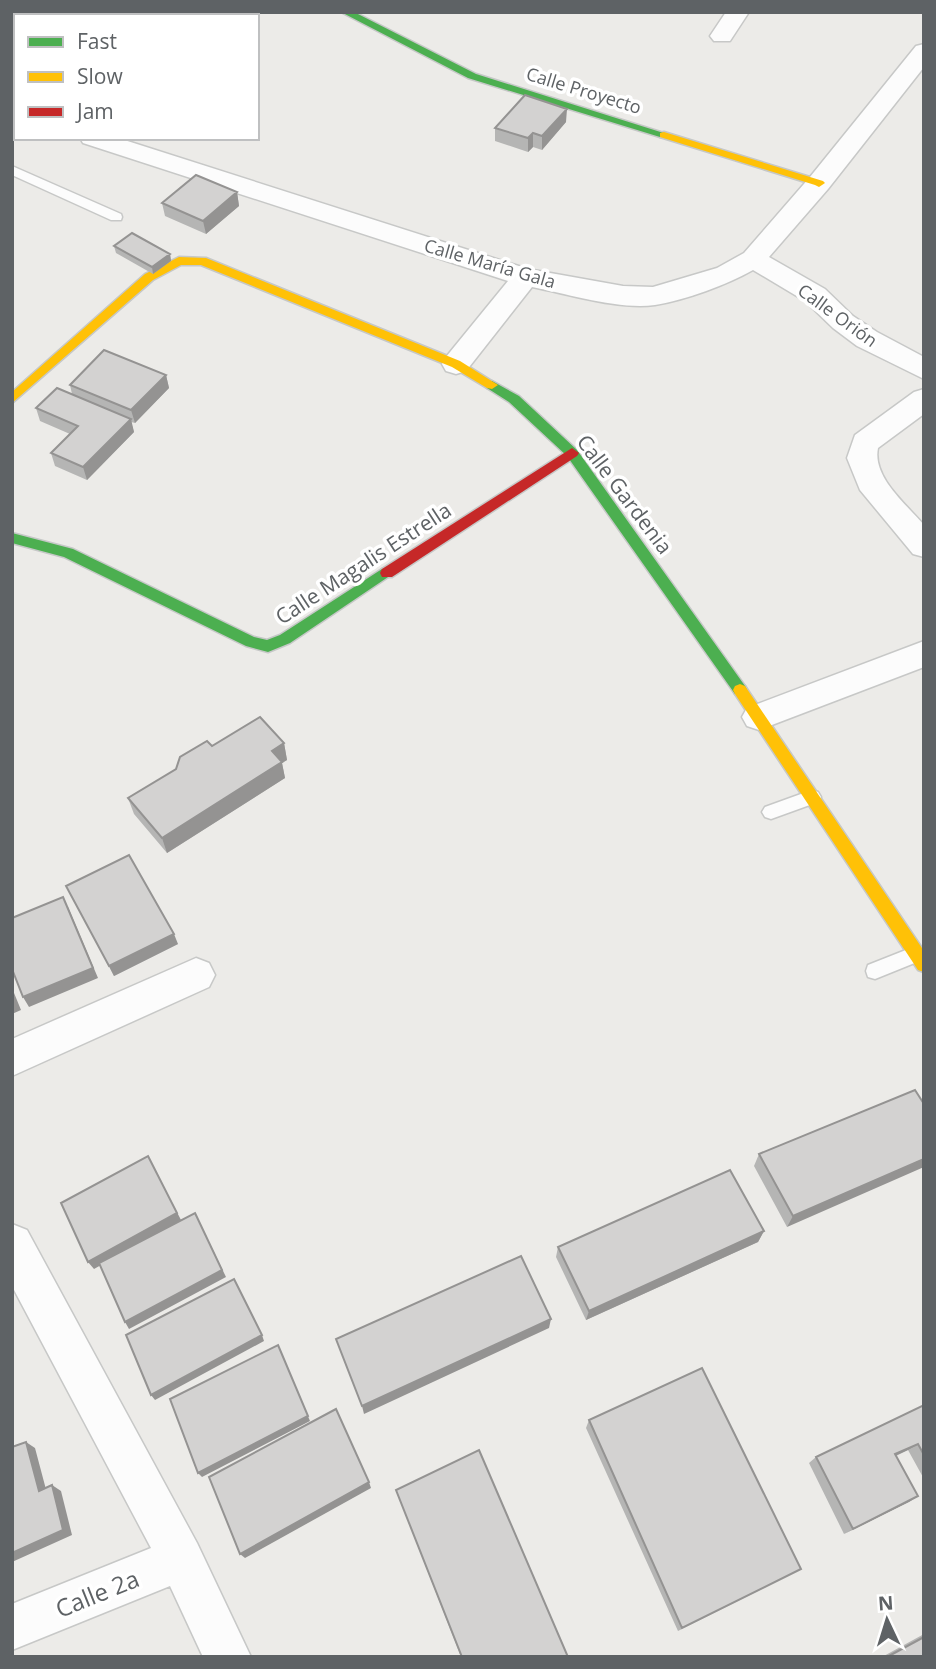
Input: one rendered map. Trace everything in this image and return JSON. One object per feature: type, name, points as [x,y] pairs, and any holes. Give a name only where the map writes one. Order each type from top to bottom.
[{"type":"street","name":"Calle Proyecto","points":[[345,12],[472,76],[820,183]]},
{"type":"street","points":[[722,36],[738,12]]},
{"type":"street","name":"Calle María Gala","points":[[98,140],[525,277],[623,295],[654,296],[726,274],[753,259],[820,183],[924,51]]},
{"type":"street","name":"Calle Orión","points":[[753,259],[816,295],[843,322],[867,339],[924,369]]},
{"type":"street","name":"Calle Gardenia","points":[[12,399],[149,277],[178,261],[202,261],[456,364],[514,399],[572,453],[916,943]]},
{"type":"street","points":[[456,364],[525,277]]},
{"type":"street","points":[[924,399],[864,442],[860,453],[864,470],[872,482],[924,546]]},
{"type":"street","name":"Calle Magalis Estrella","points":[[12,538],[68,553],[250,642],[268,646],[285,639],[572,453]]},
{"type":"street","points":[[759,717],[924,654]]},
{"type":"street","points":[[12,1058],[195,975]]},
{"type":"street","points":[[12,1244],[181,1559],[228,1657]]},
{"type":"street","name":"Calle 2a","points":[[12,1627],[181,1559]]},
{"type":"lane","points":[[12,170],[116,216]]},
{"type":"lane","points":[[771,812],[812,797]]},
{"type":"lane","points":[[875,971],[916,943]]},
{"type":"building","points":[[525,95],[567,109],[542,136],[533,133],[528,138],[495,128]]},
{"type":"building","points":[[196,175],[237,192],[203,221],[162,203]]},
{"type":"building","points":[[132,233],[170,254],[152,267],[114,246]]},
{"type":"building","points":[[104,350],[166,375],[131,410],[70,385]]},
{"type":"building","points":[[57,388],[131,419],[83,467],[51,453],[78,426],[36,408]]},
{"type":"building","points":[[260,717],[284,743],[272,751],[282,762],[162,838],[128,798],[176,769],[180,757],[207,741],[212,746]]},
{"type":"building","points":[[129,855],[174,934],[109,966],[66,886]]},
{"type":"building","points":[[63,897],[93,968],[23,997],[12,969],[12,918]]},
{"type":"building","points":[[915,1090],[924,1104],[924,1159],[793,1216],[759,1154]]},
{"type":"building","points":[[148,1156],[177,1213],[88,1262],[61,1203]]},
{"type":"building","points":[[730,1170],[764,1231],[589,1311],[558,1247]]},
{"type":"building","points":[[195,1213],[222,1270],[125,1322],[99,1263]]},
{"type":"building","points":[[521,1256],[551,1319],[362,1406],[336,1339]]},
{"type":"building","points":[[234,1279],[262,1335],[151,1395],[126,1335]]},
{"type":"building","points":[[278,1345],[308,1416],[198,1473],[170,1399]]},
{"type":"building","points":[[702,1368],[801,1569],[682,1628],[589,1420]]},
{"type":"building","points":[[924,1405],[924,1455],[918,1444],[895,1454],[918,1496],[853,1529],[816,1457]]},
{"type":"building","points":[[336,1409],[369,1482],[240,1554],[209,1477]]},
{"type":"building","points":[[26,1442],[39,1491],[52,1485],[63,1530],[12,1553],[12,1447]]},
{"type":"building","points":[[479,1450],[568,1657],[462,1657],[396,1490]]},
{"type":"building","points":[[924,1637],[924,1657],[887,1657]]},
{"type":"traffic: fast","points":[[346,12],[472,76],[664,135]]},
{"type":"traffic: fast","points":[[492,385],[514,399],[572,453],[740,690]]},
{"type":"traffic: fast","points":[[12,538],[68,553],[251,642],[268,646],[285,639],[387,573]]},
{"type":"traffic: slow","points":[[664,135],[819,183]]},
{"type":"traffic: slow","points":[[12,399],[149,277],[179,261],[202,261],[456,364],[492,385]]},
{"type":"traffic: slow","points":[[740,690],[924,965]]},
{"type":"traffic: jam","points":[[387,573],[572,453]]}]
